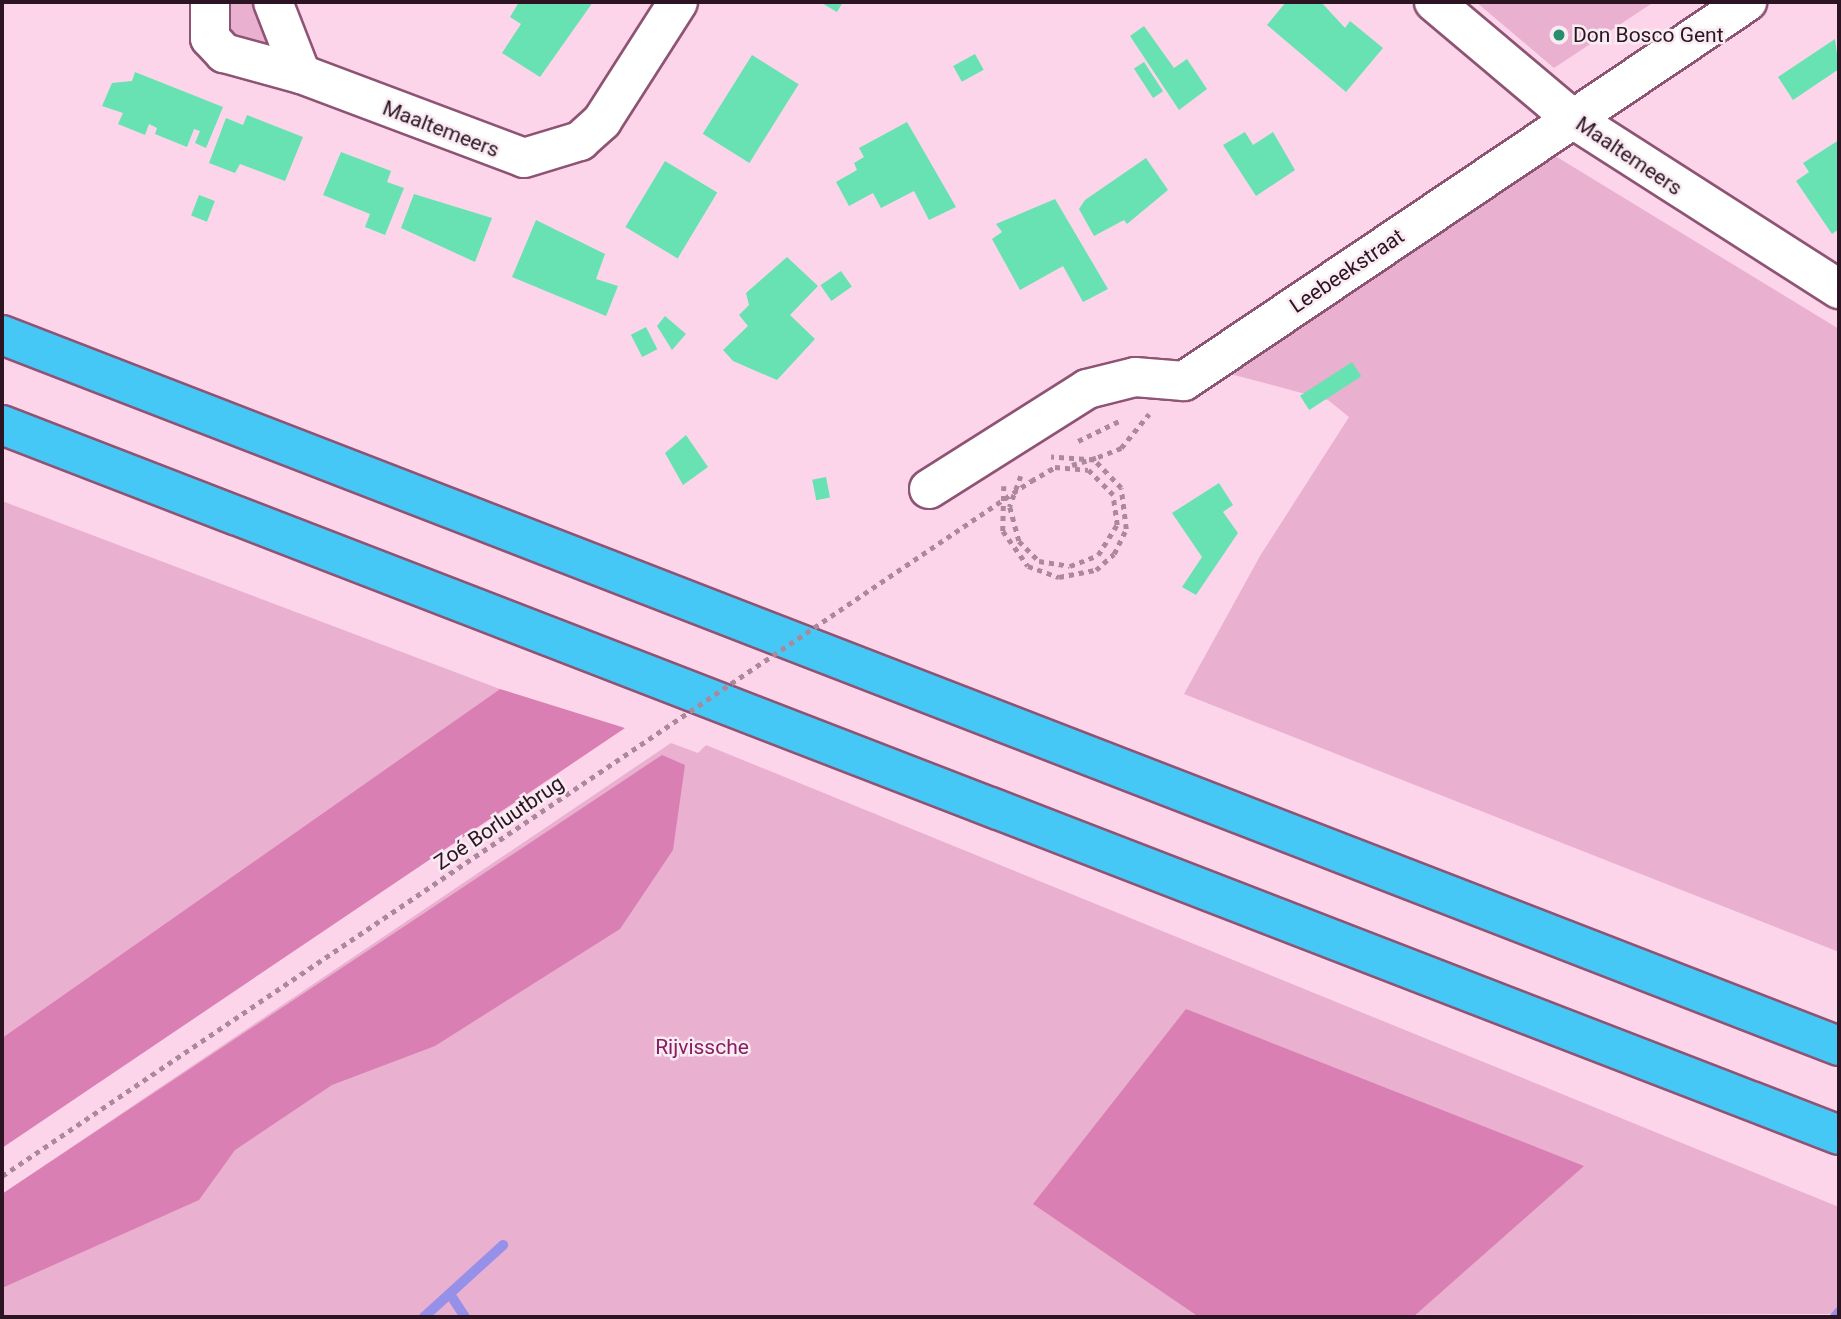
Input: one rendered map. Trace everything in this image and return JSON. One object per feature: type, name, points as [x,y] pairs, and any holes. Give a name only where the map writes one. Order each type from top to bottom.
[{"type":"highway","points":[[2,335],[1839,1046]]},
{"type":"highway","points":[[2,425],[1839,1135]]},
{"type":"street","name":"Maaltemeers","points":[[210,2],[210,38],[224,53],[302,74],[497,153],[552,154],[603,121],[678,2]]},
{"type":"street","points":[[273,2],[302,74]]},
{"type":"street","name":"Maaltemeers","points":[[1434,2],[1573,118],[1839,289]]},
{"type":"street","name":"Leebeekstraat","points":[[929,489],[1087,389],[1135,377],[1184,381],[1748,2]]},
{"type":"path","name":"Zoé Borluutbrug","points":[[2,1176],[1031,481],[1121,448],[1145,422]]},
{"type":"path","points":[[1000,518],[1010,548],[1039,572],[1084,575],[1114,554],[1127,514],[1111,472],[1075,455],[1045,459]]},
{"type":"path","points":[[1028,469],[1012,495],[1013,527],[1039,561],[1070,566],[1110,542],[1117,510],[1107,484],[1071,466]]},
{"type":"green space","name":"Don Bosco Gent","points":[[1476,2],[1654,2],[1554,68]]},
{"type":"green space","points":[[227,3],[260,4],[277,61],[230,43]]},
{"type":"green space","points":[[1552,154],[1839,329],[1839,952],[1184,694],[1260,556],[1349,417],[1328,400],[1219,371]]},
{"type":"green space","points":[[2,501],[500,689],[2,1038]]},
{"type":"green space","name":"Rijvissche","points":[[671,743],[698,753],[706,745],[1839,1207],[1839,1314],[2,1317],[2,1194]]},
{"type":"shaded area","points":[[500,689],[625,728],[2,1148],[2,1038]]},
{"type":"shaded area","points":[[662,755],[685,765],[673,850],[620,929],[435,1046],[332,1085],[235,1150],[199,1200],[2,1288],[2,1194]]},
{"type":"shaded area","points":[[1186,1009],[1584,1166],[1413,1317],[1199,1317],[1033,1204]]},
{"type":"building","points":[[519,2],[593,2],[540,77],[502,53],[521,24],[510,17]]},
{"type":"building","points":[[820,2],[843,2],[837,12]]},
{"type":"building","points":[[1286,2],[1321,2],[1345,28],[1350,21],[1383,48],[1346,92],[1267,25]]},
{"type":"building","points":[[1144,26],[1174,68],[1187,59],[1207,89],[1179,110],[1130,36]]},
{"type":"building","points":[[1835,39],[1839,69],[1793,100],[1778,77]]},
{"type":"building","points":[[975,54],[984,70],[962,82],[953,66]]},
{"type":"building","points":[[752,55],[799,84],[749,163],[703,134]]},
{"type":"building","points":[[1144,62],[1163,91],[1153,98],[1134,69]]},
{"type":"building","points":[[135,72],[223,107],[206,148],[195,143],[200,131],[194,129],[187,147],[155,134],[157,128],[149,124],[145,135],[118,124],[123,113],[102,106],[112,83],[132,81]]},
{"type":"building","points":[[247,115],[303,137],[285,181],[240,164],[235,173],[209,163],[226,118],[243,125]]},
{"type":"building","points":[[907,122],[956,207],[929,220],[914,191],[881,208],[873,193],[849,206],[836,182],[857,170],[854,163],[864,157],[859,148]]},
{"type":"building","points":[[1245,132],[1253,145],[1273,132],[1295,170],[1256,196],[1223,145]]},
{"type":"building","points":[[1839,140],[1839,229],[1832,234],[1796,181],[1809,172],[1803,163]]},
{"type":"building","points":[[341,152],[391,171],[387,182],[404,188],[385,235],[365,227],[370,214],[323,195]]},
{"type":"building","points":[[1146,158],[1168,190],[1127,224],[1124,220],[1094,236],[1079,209],[1085,200]]},
{"type":"building","points":[[665,161],[717,192],[678,258],[625,227]]},
{"type":"building","points":[[414,194],[492,218],[475,262],[401,228]]},
{"type":"building","points":[[199,195],[215,201],[207,222],[191,216]]},
{"type":"building","points":[[1055,199],[1108,289],[1083,302],[1063,266],[1020,290],[992,239],[1002,232],[996,224]]},
{"type":"building","points":[[536,220],[605,254],[596,279],[618,286],[606,316],[512,277]]},
{"type":"building","points":[[787,257],[818,286],[790,315],[815,339],[777,380],[733,361],[723,350],[748,326],[739,315],[749,305],[746,293]]},
{"type":"building","points":[[841,271],[852,287],[831,301],[821,285]]},
{"type":"building","points":[[665,316],[686,334],[672,350],[657,326]]},
{"type":"building","points":[[646,327],[657,349],[642,357],[631,335]]},
{"type":"building","points":[[1352,362],[1361,376],[1309,410],[1300,396]]},
{"type":"building","points":[[686,435],[708,467],[683,485],[665,453]]},
{"type":"building","points":[[826,477],[830,498],[816,500],[812,480]]},
{"type":"building","points":[[1219,483],[1233,505],[1223,512],[1238,533],[1196,595],[1182,587],[1202,557],[1172,513]]},
{"type":"waterway","points":[[424,1317],[503,1245]]},
{"type":"waterway","points":[[450,1294],[465,1317]]},
{"type":"waterway","points":[[1835,1317],[1839,1312]]},
{"type":"place","name":"Don Bosco Gent","points":[[1559,35]]}]
